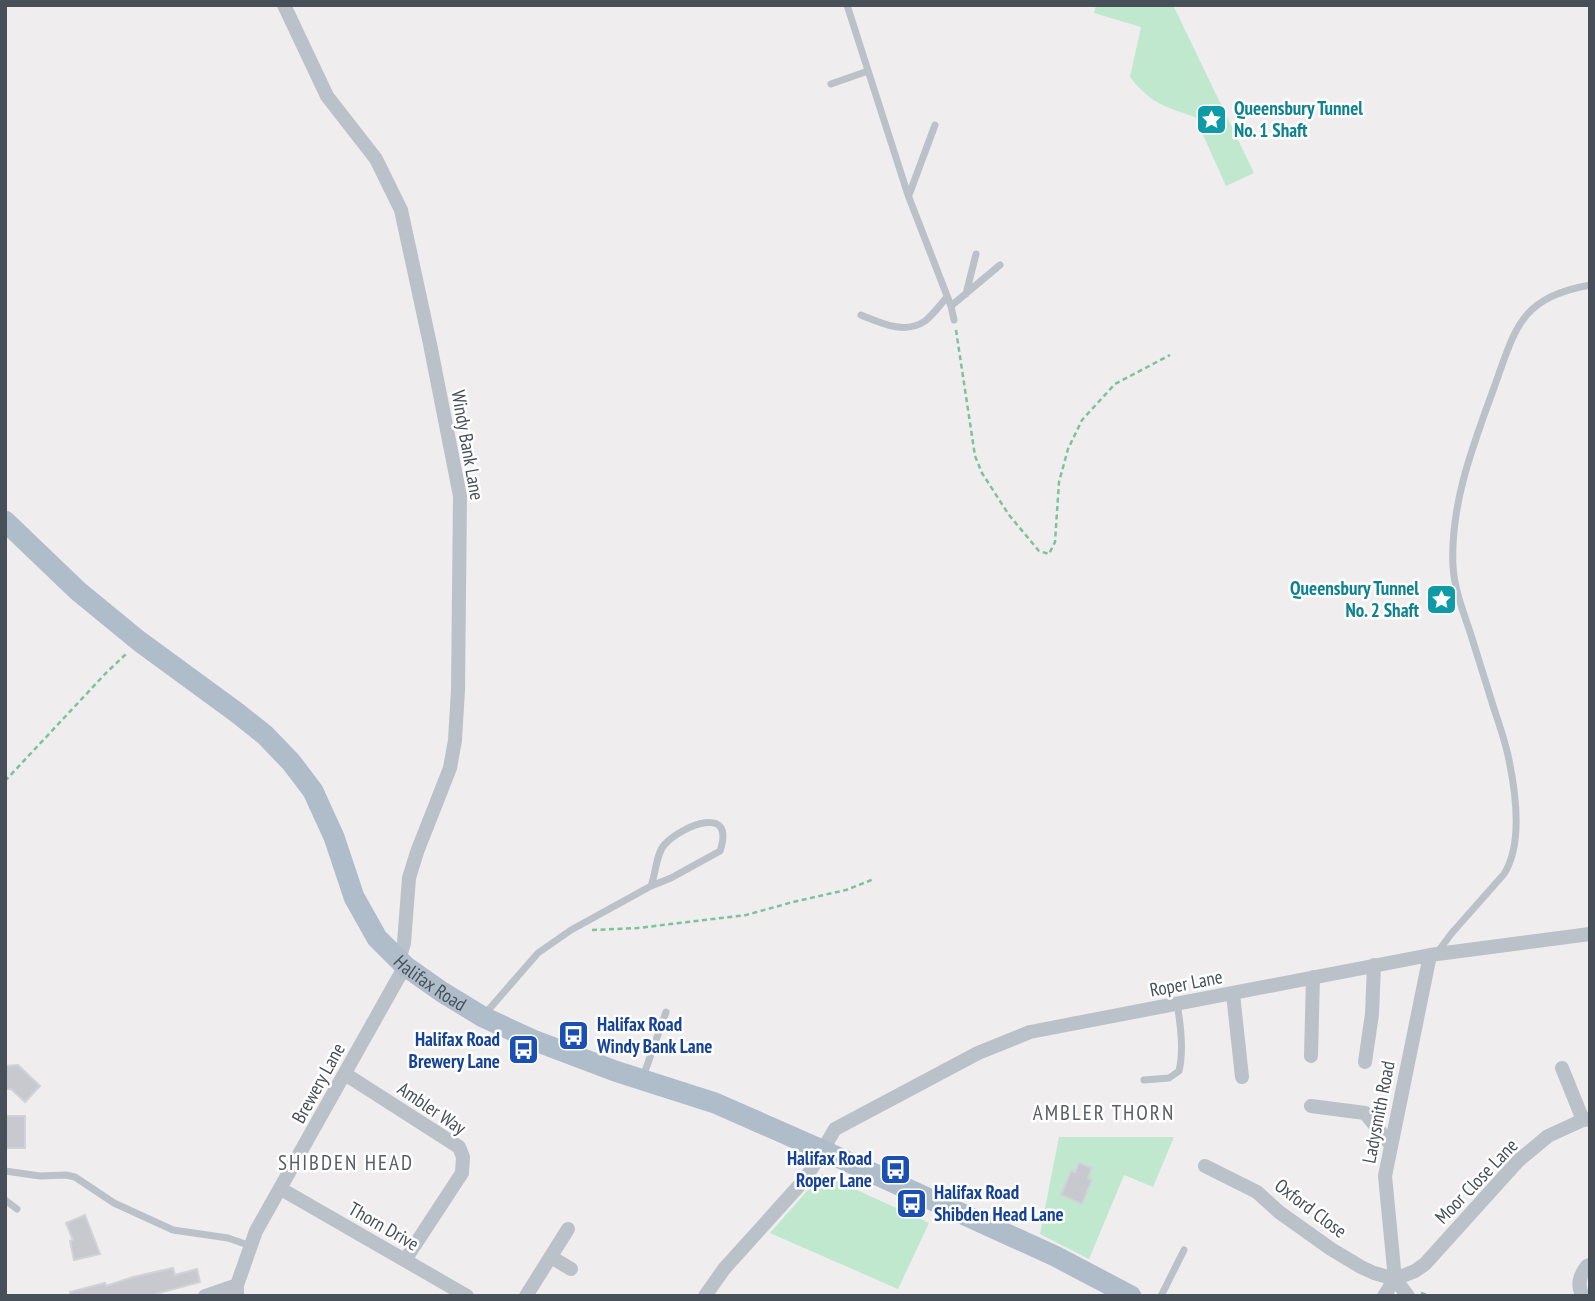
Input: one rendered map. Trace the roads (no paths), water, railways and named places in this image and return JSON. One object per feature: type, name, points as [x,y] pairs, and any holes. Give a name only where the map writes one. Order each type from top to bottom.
[{"type":"main road","name":"Halifax Road","points":[[5,521],[78,591],[139,641],[236,712],[291,762],[313,791],[334,837],[354,897],[377,938],[402,963],[442,992],[483,1017],[533,1040],[642,1080],[715,1103],[822,1150],[1055,1256],[1131,1296]]},
{"type":"street","name":"Windy Bank Lane","points":[[284,5],[327,96],[376,159],[401,210],[460,496],[456,740],[450,768],[409,878],[402,963]]},
{"type":"street","name":"Roper Lane","points":[[705,1296],[724,1269],[806,1178],[835,1129],[978,1053],[1030,1032],[1374,965],[1434,954],[1590,934]]},
{"type":"street","name":"Ladysmith Road","points":[[1395,1279],[1385,1176],[1434,954]]},
{"type":"street","name":"Brewery Lane","points":[[237,1290],[256,1231],[345,1074],[402,963]]},
{"type":"street","points":[[1365,1062],[1372,1014],[1374,965]]},
{"type":"street","points":[[1311,1056],[1313,977]]},
{"type":"street","points":[[1233,994],[1241,1077]]},
{"type":"street","points":[[1562,1068],[1586,1119]]},
{"type":"street","name":"Ambler Way","points":[[345,1074],[459,1147],[463,1157],[462,1173],[405,1260]]},
{"type":"street","points":[[1311,1106],[1365,1113],[1391,1145]]},
{"type":"street","name":"Moor Close Lane","points":[[1395,1279],[1425,1264],[1518,1161],[1548,1136],[1586,1119]]},
{"type":"street","name":"Oxford Close","points":[[1205,1166],[1257,1192],[1279,1212],[1361,1267],[1395,1279]]},
{"type":"street","name":"Thorn Drive","points":[[281,1189],[467,1296]]},
{"type":"street","points":[[526,1296],[568,1229]]},
{"type":"street","points":[[551,1257],[571,1269]]},
{"type":"street","points":[[1583,1296],[1579,1287],[1582,1273],[1590,1265]]},
{"type":"street","points":[[1384,1296],[1395,1279],[1408,1296]]},
{"type":"street","points":[[205,1296],[237,1290]]},
{"type":"lane","points":[[847,5],[908,195],[954,320]]},
{"type":"lane","points":[[831,84],[868,71]]},
{"type":"lane","points":[[908,195],[935,125]]},
{"type":"lane","points":[[966,294],[976,254]]},
{"type":"lane","points":[[951,306],[1000,265]]},
{"type":"lane","points":[[1434,954],[1504,874],[1511,863],[1514,846],[1516,807],[1509,758],[1458,597],[1452,567],[1455,519],[1464,478],[1508,350],[1522,319],[1548,297],[1590,285]]},
{"type":"lane","points":[[861,316],[900,328],[914,326],[925,321],[947,297]]},
{"type":"lane","points":[[483,1017],[538,953],[571,930],[720,851],[725,838],[723,829],[711,822],[698,823],[664,845],[651,886]]},
{"type":"lane","points":[[1144,1080],[1169,1078],[1179,1071],[1181,1028],[1177,1004]]},
{"type":"lane","points":[[642,1080],[666,1012]]},
{"type":"lane","points":[[5,1171],[75,1177],[114,1203],[173,1230],[228,1238],[251,1246]]},
{"type":"lane","points":[[5,1200],[17,1209]]},
{"type":"lane","points":[[1161,1296],[1184,1250]]},
{"type":"place","name":"Queensbury Tunnel No. 1 Shaft","points":[[1211,119]]},
{"type":"place","name":"Queensbury Tunnel No. 2 Shaft","points":[[1442,599]]},
{"type":"place","name":"Halifax Road Windy Bank Lane","points":[[574,1035]]},
{"type":"place","name":"Halifax Road Brewery Lane","points":[[523,1050]]},
{"type":"place","name":"Halifax Road Roper Lane","points":[[895,1169]]},
{"type":"place","name":"Halifax Road Shibden Head Lane","points":[[911,1203]]},
{"type":"district","name":"AMBLER THORN","points":[[1104,1112]]},
{"type":"district","name":"SHIBDEN HEAD","points":[[346,1162]]}]
